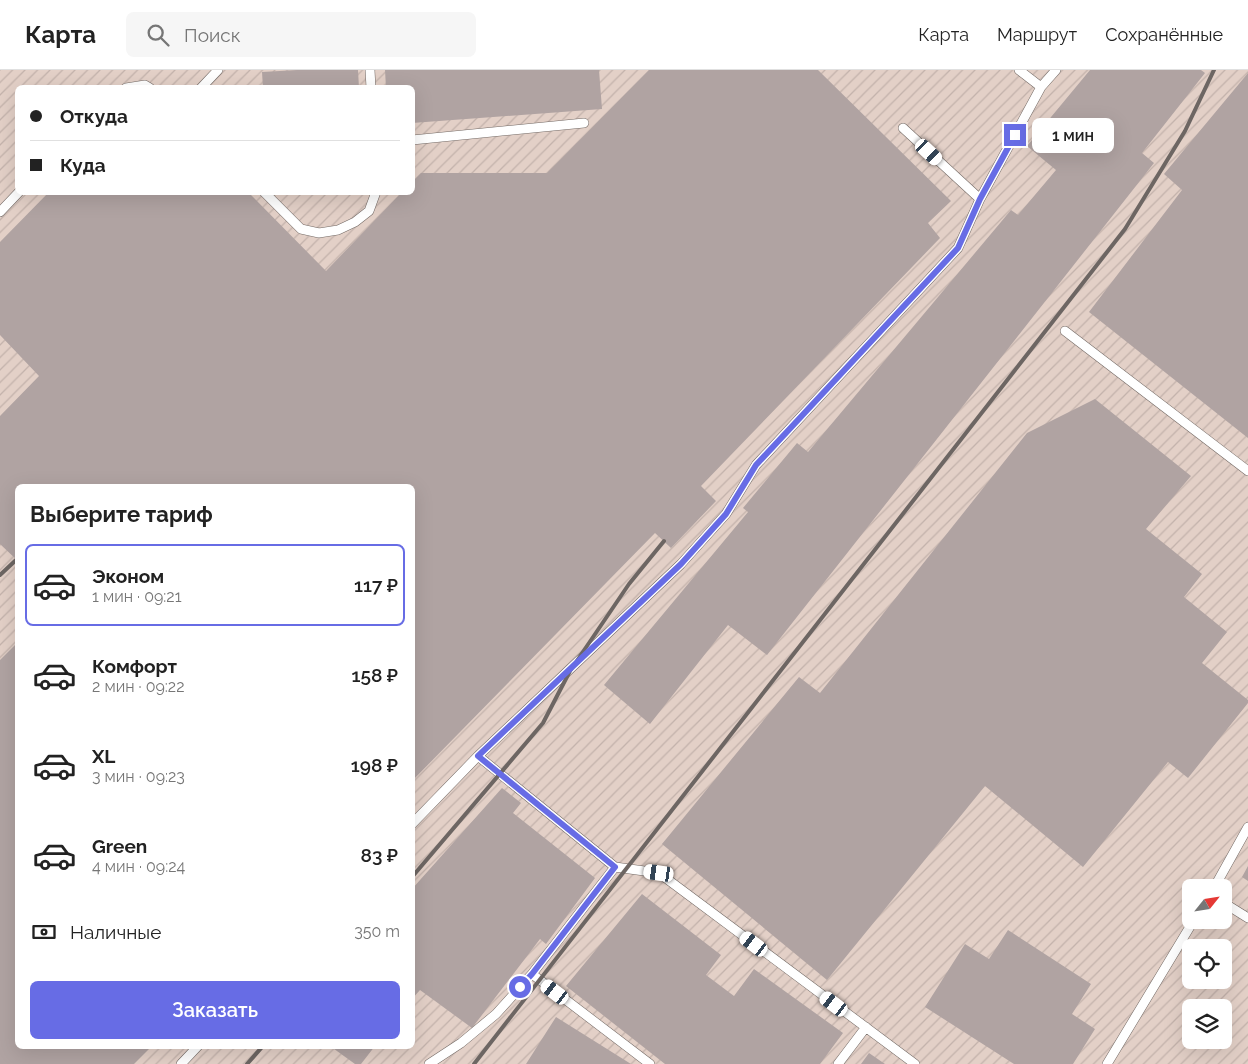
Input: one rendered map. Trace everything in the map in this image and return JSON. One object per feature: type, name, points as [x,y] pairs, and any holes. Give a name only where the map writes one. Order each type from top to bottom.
[{"type":"lane","points":[[204,85],[218,70]]},
{"type":"lane","points":[[370,70],[371,85]]},
{"type":"lane","points":[[1019,70],[1041,87]]},
{"type":"lane","points":[[415,821],[478,756],[681,564],[726,514],[756,465],[958,248],[980,199],[1041,87],[1056,70]]},
{"type":"lane","points":[[415,140],[584,124]]},
{"type":"lane","points":[[903,128],[980,199]]},
{"type":"lane","points":[[0,212],[16,195]]},
{"type":"lane","points":[[267,195],[301,229],[319,234],[338,230],[355,222],[369,211],[375,195]]},
{"type":"lane","points":[[1065,331],[1248,471]]},
{"type":"lane","points":[[478,756],[615,867],[659,873],[915,1064]]},
{"type":"lane","points":[[1219,879],[1248,827]]},
{"type":"lane","points":[[429,1064],[461,1043],[496,1014],[532,974],[615,867]]},
{"type":"lane","points":[[1232,909],[1248,918]]},
{"type":"lane","points":[[1106,1064],[1188,929]]},
{"type":"lane","points":[[532,974],[650,1064]]},
{"type":"lane","points":[[838,1064],[866,1028]]},
{"type":"lane","points":[[181,1064],[195,1049]]},
{"type":"shaded area","points":[[0,70],[1248,70],[1248,1064],[0,1064]]},
{"type":"building","points":[[358,70],[359,85],[263,85],[262,72]]},
{"type":"building","points":[[385,70],[599,70],[602,109],[415,123],[415,85],[386,85]]},
{"type":"building","points":[[649,70],[818,70],[951,201],[928,223],[940,238],[701,486],[716,501],[671,548],[655,533],[415,778],[415,484],[15,484],[15,558],[0,544],[0,416],[39,376],[0,335],[0,242],[46,195],[251,195],[326,271],[399,195],[415,195],[415,179],[421,173],[547,173]]},
{"type":"building","points":[[1090,70],[1201,70],[1205,73],[1142,153],[1154,163],[767,655],[728,625],[650,724],[604,685],[748,512],[743,508],[797,443],[808,452],[1011,210],[1018,215],[1056,170],[1027,146]]},
{"type":"building","points":[[1248,73],[1248,438],[1089,312],[1182,190],[1164,174]]},
{"type":"building","points":[[1095,399],[1191,476],[1146,529],[1202,574],[1184,597],[1227,632],[1202,663],[1248,700],[1248,703],[1188,778],[1168,762],[1083,867],[985,786],[827,980],[662,844],[799,677],[820,693],[1027,433]]},
{"type":"building","points":[[15,645],[15,1049],[149,1049],[134,1064],[0,1064],[0,660]]},
{"type":"building","points":[[502,788],[521,803],[513,813],[595,878],[546,944],[540,939],[472,1028],[420,990],[415,996],[415,886]]},
{"type":"building","points":[[1248,866],[1248,881],[1242,877]]},
{"type":"building","points":[[642,894],[721,955],[706,975],[734,996],[754,969],[843,1033],[820,1064],[665,1064],[566,986]]},
{"type":"building","points":[[1008,930],[1091,984],[1072,1014],[1095,1029],[1073,1064],[1014,1064],[925,1007],[965,944],[989,959]]},
{"type":"building","points":[[556,1017],[631,1064],[526,1064]]},
{"type":"building","points":[[334,1049],[373,1049],[361,1064],[355,1064]]},
{"type":"building","points":[[869,1053],[885,1064],[861,1064]]},
{"type":"railway","points":[[474,1064],[1125,229],[1185,131],[1214,70]]},
{"type":"railway","points":[[415,873],[543,723],[570,671],[629,584],[664,541]]},
{"type":"railway","points":[[0,575],[15,561]]},
{"type":"railway","points":[[247,1064],[260,1049]]},
{"type":"route","points":[[520,987],[615,867],[478,756],[681,564],[726,514],[756,465],[958,248],[980,199],[1015,135]]}]
